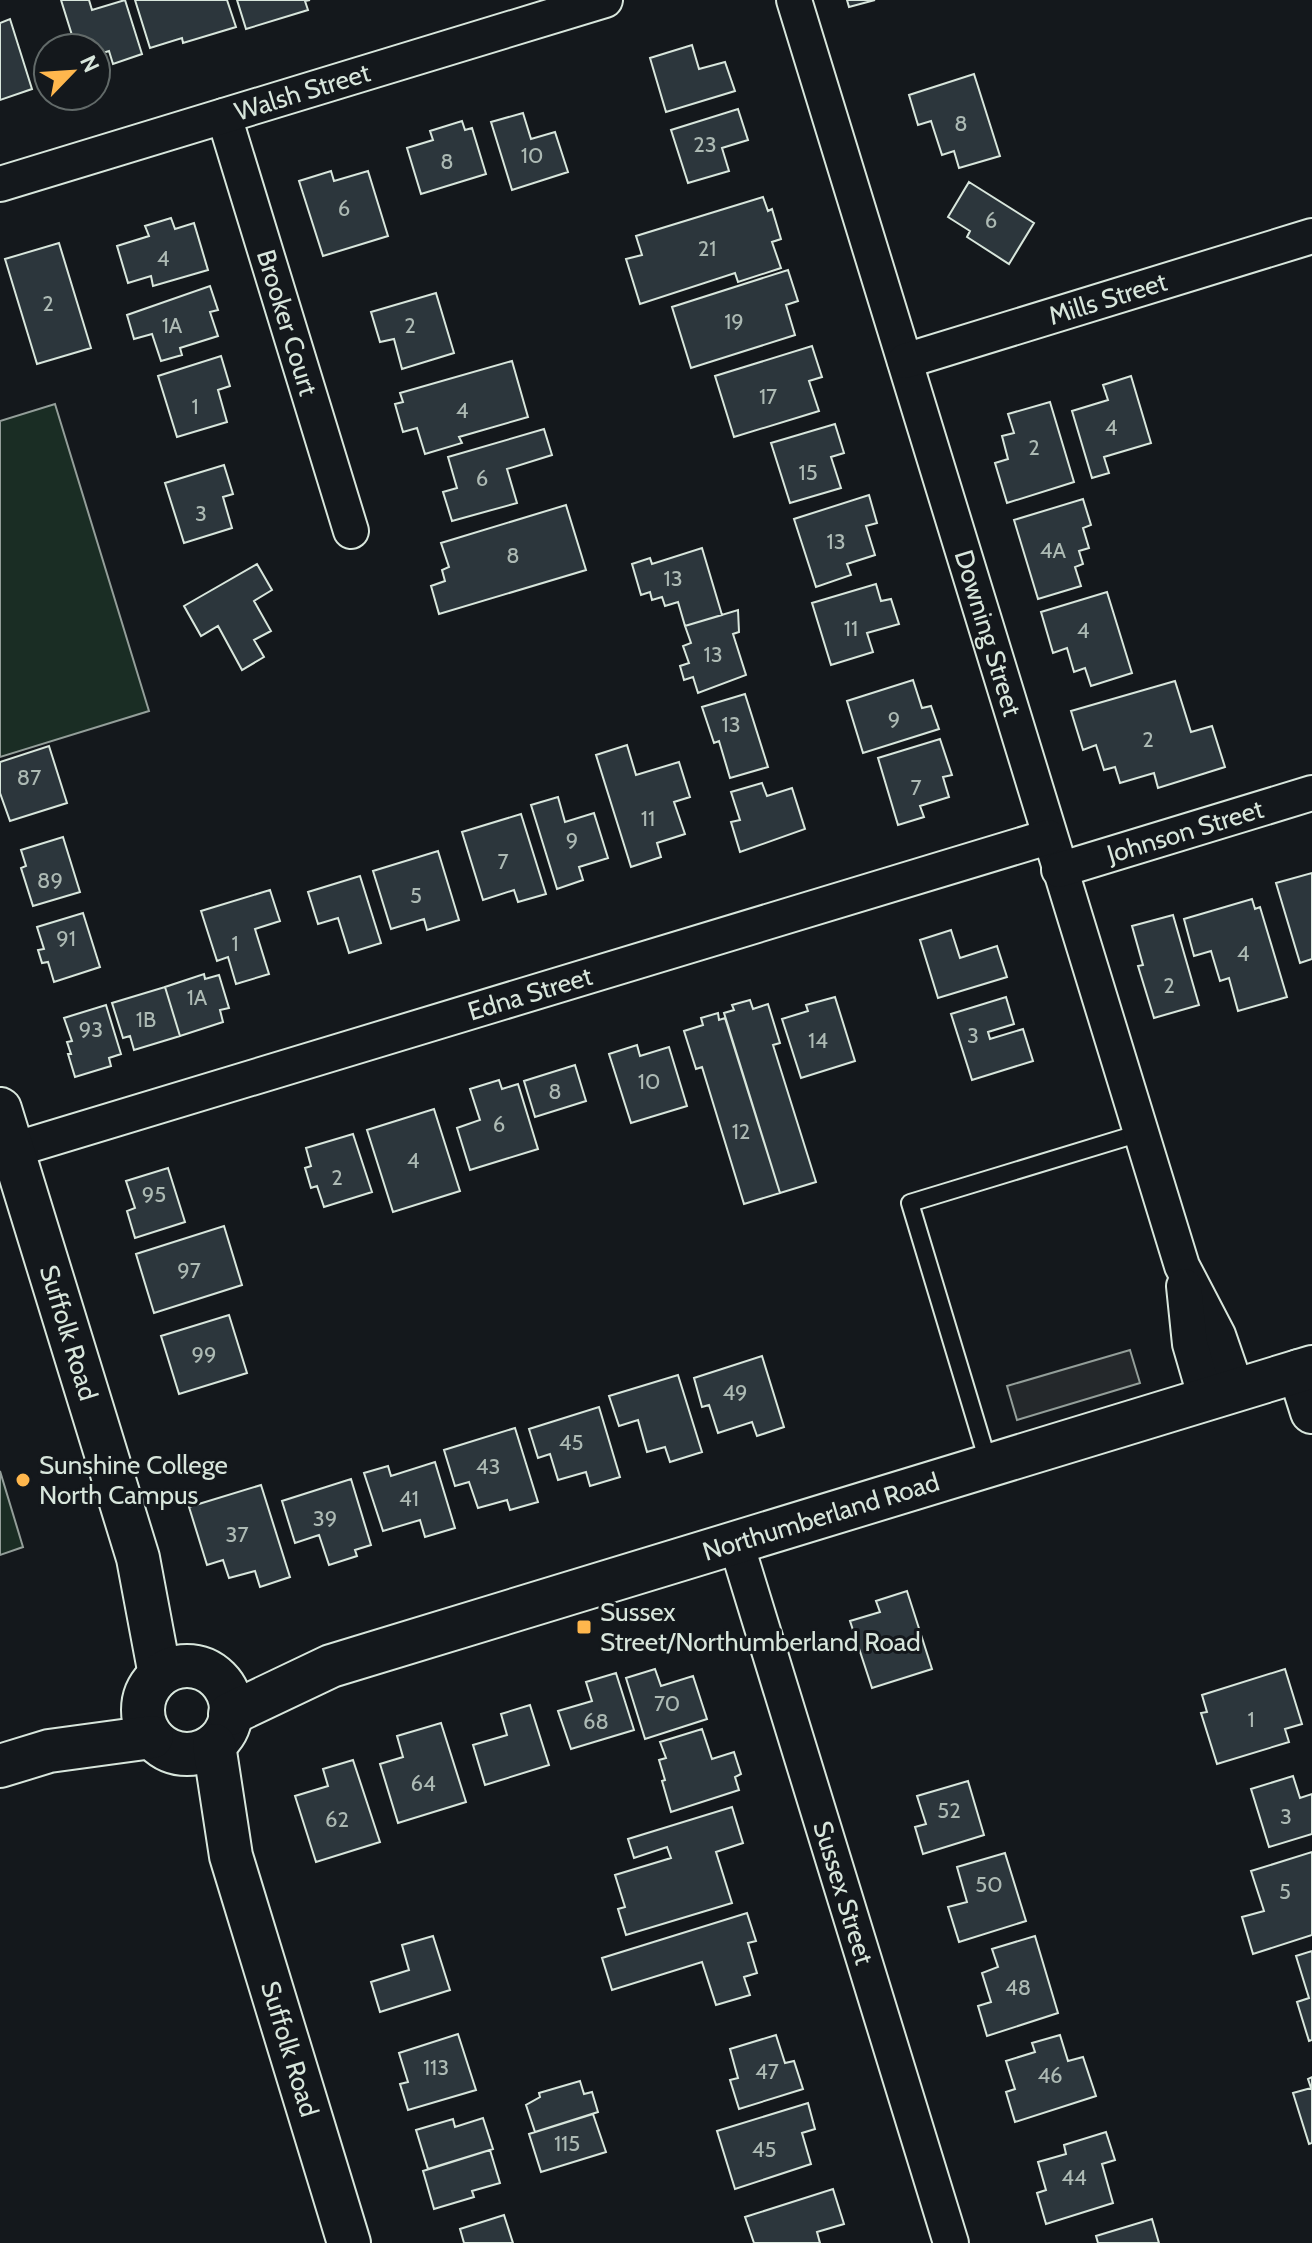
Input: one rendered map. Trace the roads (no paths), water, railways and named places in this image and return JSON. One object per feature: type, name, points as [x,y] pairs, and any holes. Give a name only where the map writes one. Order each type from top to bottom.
[{"type":"street","name":"Walsh Street","points":[[0,184],[605,0]]},
{"type":"street","name":"Downing Street","points":[[794,0],[1048,837],[1182,1266],[1218,1335],[1221,1395]]},
{"type":"street","name":"Brooker Court","points":[[224,116],[351,531]]},
{"type":"street","name":"Mills Street","points":[[905,361],[1312,236]]},
{"type":"street","name":"Johnson Street","points":[[1059,870],[1312,793]]},
{"type":"street","name":"Edna Street","points":[[13,1150],[1048,837]]},
{"type":"street","name":"Suffolk Road","points":[[0,1109],[349,2243]]},
{"type":"street","name":"Northumberland Road","points":[[0,1766],[1306,1369]]},
{"type":"street","points":[[1306,1369],[1312,1412]]},
{"type":"street","name":"Sussex Street","points":[[736,1543],[951,2243]]},
{"type":"lane","points":[[989,1465],[910,1203],[1140,1133]]},
{"type":"place","name":"Sunshine College North Campus","points":[[23,1480]]},
{"type":"place","name":"Sussex Street/Northumberland Road","points":[[584,1627]]}]
